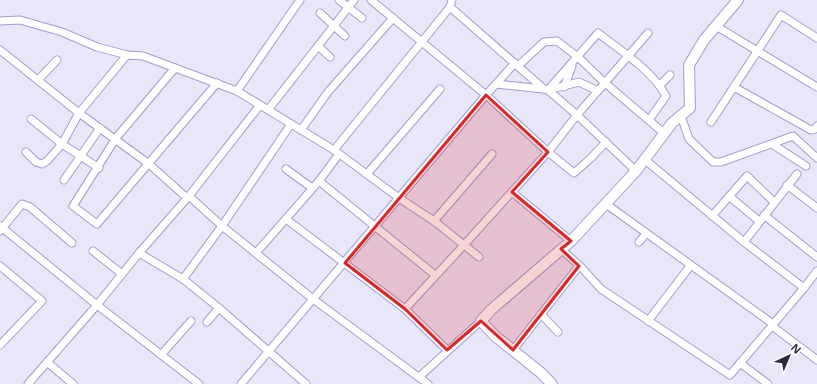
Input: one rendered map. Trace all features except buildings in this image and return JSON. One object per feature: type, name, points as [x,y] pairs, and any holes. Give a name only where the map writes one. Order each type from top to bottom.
[{"type":"street","points":[[237,91],[300,0]]},
{"type":"street","points":[[339,0],[362,18]]},
{"type":"street","points":[[268,110],[354,0]]},
{"type":"street","points":[[371,0],[486,95],[548,152],[574,173],[606,142]]},
{"type":"street","points":[[419,377],[492,309],[571,241],[636,171],[672,123],[690,108],[689,65],[704,40],[736,1]]},
{"type":"street","points":[[256,253],[312,188],[319,182],[336,152],[451,4],[517,65],[577,115],[636,171]]},
{"type":"street","points":[[320,13],[345,36]]},
{"type":"street","points":[[711,122],[781,15],[817,38]]},
{"type":"street","points":[[301,130],[328,92],[392,18]]},
{"type":"street","points":[[0,21],[20,20],[62,32],[97,47],[126,55],[143,56],[237,91],[336,152],[399,198],[434,221],[479,257]]},
{"type":"street","points":[[716,26],[817,87]]},
{"type":"street","points":[[546,90],[575,60],[598,33],[628,55],[660,85],[666,96],[649,120]]},
{"type":"street","points":[[405,309],[548,152],[577,115],[648,33]]},
{"type":"street","points":[[242,384],[313,299],[345,264],[486,95],[496,84],[544,42],[557,41],[575,60],[664,134]]},
{"type":"street","points":[[318,46],[330,57]]},
{"type":"street","points":[[0,50],[79,113],[116,138],[149,164],[222,226],[313,299],[428,384]]},
{"type":"street","points":[[26,152],[36,162],[42,164],[47,161],[62,144],[79,113],[126,55]]},
{"type":"street","points":[[38,80],[57,60]]},
{"type":"street","points":[[564,87],[575,60]]},
{"type":"street","points":[[175,68],[116,138],[99,168],[73,206],[97,224],[217,83]]},
{"type":"street","points":[[660,85],[670,75]]},
{"type":"street","points":[[496,84],[546,90],[564,87],[579,82],[598,91]]},
{"type":"street","points":[[734,87],[811,130],[815,129],[817,126]]},
{"type":"street","points":[[367,174],[440,89]]},
{"type":"street","points":[[28,384],[188,197],[260,105]]},
{"type":"street","points":[[681,116],[689,139],[713,162],[721,162],[793,136],[817,158]]},
{"type":"street","points":[[31,118],[62,144],[99,168]]},
{"type":"street","points":[[183,279],[222,226],[291,124]]},
{"type":"street","points":[[64,180],[100,128]]},
{"type":"street","points":[[772,144],[806,166]]},
{"type":"street","points":[[434,221],[492,154]]},
{"type":"street","points":[[644,159],[744,242],[804,288]]},
{"type":"street","points":[[286,168],[312,188]]},
{"type":"street","points":[[744,242],[797,174]]},
{"type":"street","points":[[712,216],[747,176],[774,202]]},
{"type":"street","points":[[319,182],[435,275]]},
{"type":"street","points":[[787,185],[817,208]]},
{"type":"street","points":[[512,192],[571,241]]},
{"type":"street","points":[[729,196],[759,221]]},
{"type":"street","points":[[72,243],[30,207],[22,204],[1,228],[199,384]]},
{"type":"street","points":[[606,204],[772,325],[817,360]]},
{"type":"street","points":[[764,215],[817,256]]},
{"type":"street","points":[[286,219],[405,309],[447,350]]},
{"type":"street","points":[[639,242],[646,234]]},
{"type":"street","points":[[561,249],[601,288],[730,375],[804,288],[817,270]]},
{"type":"street","points":[[93,250],[122,274]]},
{"type":"street","points":[[139,253],[183,279],[219,308],[306,384]]},
{"type":"street","points":[[648,321],[690,265]]},
{"type":"street","points":[[0,266],[42,301],[0,345]]},
{"type":"street","points":[[513,350],[579,266]]},
{"type":"street","points":[[207,322],[219,308]]},
{"type":"street","points":[[541,314],[558,332]]},
{"type":"street","points":[[481,320],[495,336],[540,372],[552,384]]},
{"type":"street","points":[[161,355],[191,321]]},
{"type":"street","points":[[47,362],[73,384]]},
{"type":"street","points":[[740,363],[768,384]]},
{"type":"highlighted area","points":[[486,95],[548,152],[512,192],[571,241],[561,249],[579,266],[513,350],[481,321],[447,350],[405,309],[345,263]]}]
